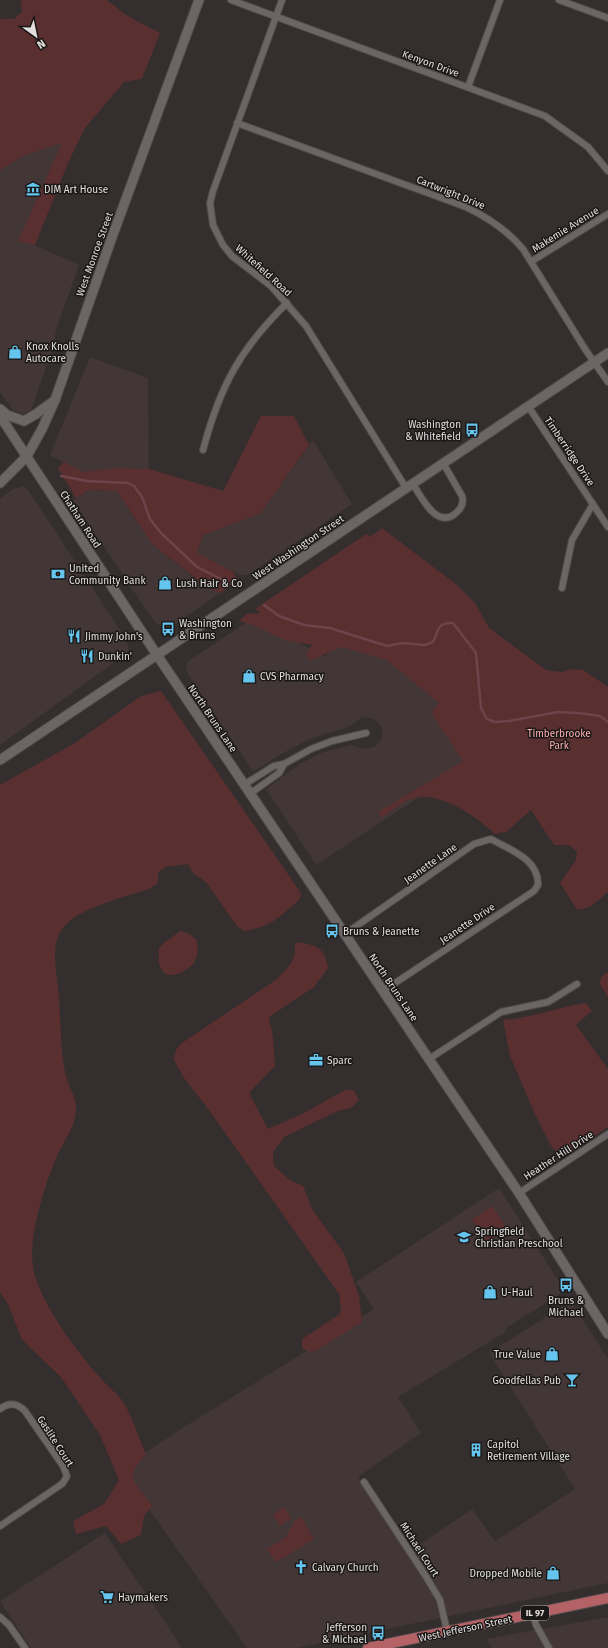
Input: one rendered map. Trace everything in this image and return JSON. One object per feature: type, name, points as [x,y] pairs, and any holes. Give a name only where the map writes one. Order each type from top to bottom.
[{"type":"main road","name":"West Jefferson Street","points":[[368,1648],[608,1598]]},
{"type":"street","name":"West Monroe Street","points":[[0,483],[27,456],[42,429],[55,400],[106,254],[200,0]]},
{"type":"street","name":"Kenyon Drive","points":[[231,0],[545,116],[588,147],[608,171]]},
{"type":"street","name":"Whitefield Road","points":[[282,0],[212,191],[210,203],[213,225],[223,245],[232,256],[271,286],[306,326],[409,486],[431,511],[442,517],[455,514],[461,508],[464,501],[443,463]]},
{"type":"street","points":[[468,87],[500,0]]},
{"type":"street","points":[[559,0],[608,18]]},
{"type":"street","name":"Cartwright Drive","points":[[237,123],[466,207],[487,217],[511,236],[532,261],[594,362],[608,382]]},
{"type":"street","name":"Makemie Avenue","points":[[532,261],[608,214]]},
{"type":"street","points":[[203,450],[220,394],[232,369],[253,339],[287,303]]},
{"type":"street","name":"West Washington Street","points":[[0,760],[608,353]]},
{"type":"street","points":[[0,409],[7,415],[24,421],[55,400]]},
{"type":"street","name":"Timberridge Drive","points":[[528,406],[608,527]]},
{"type":"street","name":"Chatham Road","points":[[0,416],[157,655]]},
{"type":"street","points":[[562,588],[572,540],[593,504]]},
{"type":"street","name":"North Bruns Lane","points":[[157,655],[519,1193],[608,1334]]},
{"type":"street","points":[[245,784],[274,766],[284,764],[320,745],[366,733]]},
{"type":"street","points":[[251,793],[279,773],[284,764]]},
{"type":"street","name":"Jeanette Lane","points":[[345,934],[474,844],[484,840],[490,839],[530,862]]},
{"type":"street","name":"Jeanette Drive","points":[[383,991],[534,891],[538,885],[538,878],[537,871],[530,862]]},
{"type":"street","points":[[429,1059],[494,1015],[510,1009],[548,1002],[577,984]]},
{"type":"street","name":"Heather Hill Drive","points":[[519,1193],[608,1134]]},
{"type":"street","name":"Gaslite Court","points":[[0,1408],[10,1404],[17,1405],[25,1411],[63,1466],[66,1476],[65,1480],[59,1486],[0,1526]]},
{"type":"street","name":"Michael Court","points":[[364,1482],[426,1575],[440,1600],[448,1631]]},
{"type":"street","points":[[533,1614],[536,1625],[549,1648]]},
{"type":"street","points":[[0,1617],[9,1625],[25,1648]]},
{"type":"shaded area","points":[[62,143],[18,241],[35,245],[79,265],[56,330],[53,348],[31,410],[23,414],[13,410],[0,392],[0,170],[23,156]]},
{"type":"shaded area","points":[[90,357],[148,378],[149,469],[117,468],[83,472],[50,455]]},
{"type":"shaded area","points":[[313,440],[352,504],[248,575],[240,575],[197,553],[203,535],[260,514]]},
{"type":"shaded area","points":[[23,486],[28,490],[126,639],[129,649],[126,654],[0,745],[0,499],[13,489]]},
{"type":"shaded area","points":[[89,490],[117,491],[152,544],[206,587],[220,593],[174,625],[163,626],[157,624],[146,610],[73,500]]},
{"type":"shaded area","points":[[256,616],[323,657],[340,645],[385,656],[447,704],[483,755],[316,865],[266,789],[300,764],[321,753],[350,745],[364,749],[374,747],[382,739],[382,728],[375,720],[367,717],[361,718],[347,728],[324,734],[302,743],[253,771],[188,674],[186,666],[187,662]]},
{"type":"shaded area","points":[[499,1188],[565,1291],[508,1327],[504,1333],[398,1397],[421,1433],[358,1477],[409,1552],[472,1509],[495,1541],[575,1489],[489,1353],[571,1301],[608,1359],[608,1583],[296,1648],[247,1648],[132,1483],[132,1470],[142,1455],[184,1427],[374,1309],[356,1282]]},
{"type":"shaded area","points":[[105,1533],[182,1648],[31,1648],[0,1601]]},
{"type":"shaded area","points":[[608,1617],[608,1648],[492,1648],[486,1639]]},
{"type":"green space","points":[[21,0],[107,0],[126,15],[160,33],[142,79],[124,82],[85,128],[68,163],[35,245],[18,241],[62,143],[23,156],[0,170],[0,19],[14,19],[22,12]]},
{"type":"green space","points":[[261,416],[294,416],[309,445],[260,514],[203,535],[197,553],[232,571],[239,580],[220,593],[207,587],[152,544],[117,491],[89,490],[76,498],[58,468],[64,462],[83,472],[117,468],[149,469],[223,491]]},
{"type":"green space","name":"Timberbrooke Park","points":[[382,528],[457,585],[475,603],[489,628],[546,670],[562,672],[572,669],[583,670],[608,687],[608,892],[590,907],[577,910],[560,883],[576,860],[577,852],[569,845],[554,845],[531,810],[506,832],[495,834],[468,813],[435,798],[424,797],[410,799],[381,818],[378,812],[463,761],[431,713],[439,703],[387,660],[341,647],[310,661],[306,654],[312,645],[285,640],[253,625],[239,621],[247,614],[261,613],[255,609],[366,534],[370,537]]},
{"type":"green space","points":[[161,691],[301,893],[300,899],[275,920],[261,927],[244,931],[237,926],[206,882],[193,873],[188,864],[166,867],[158,872],[158,883],[149,889],[87,910],[66,924],[60,932],[57,940],[55,948],[55,965],[59,999],[63,1063],[66,1077],[75,1100],[76,1110],[74,1122],[57,1156],[37,1216],[32,1248],[33,1263],[35,1276],[47,1304],[77,1350],[124,1403],[146,1454],[134,1469],[133,1480],[152,1506],[144,1516],[141,1535],[121,1544],[106,1526],[76,1534],[73,1521],[104,1504],[119,1480],[100,1435],[61,1377],[22,1340],[8,1304],[0,1292],[0,785],[75,743],[141,696]]},
{"type":"green space","points":[[180,931],[188,933],[196,939],[198,953],[195,961],[188,969],[177,974],[167,974],[160,966],[159,947]]},
{"type":"green space","points":[[295,942],[308,944],[318,948],[324,955],[328,968],[314,987],[269,1017],[273,1037],[275,1066],[249,1093],[268,1129],[304,1113],[345,1090],[354,1090],[359,1100],[351,1108],[338,1111],[284,1137],[273,1152],[274,1166],[290,1180],[303,1186],[313,1211],[344,1253],[359,1296],[362,1322],[312,1353],[302,1348],[302,1339],[340,1314],[341,1308],[339,1294],[209,1110],[184,1078],[174,1060],[176,1050],[182,1043],[277,979],[289,966],[293,959]]},
{"type":"green space","points":[[608,972],[608,997],[600,984],[601,977]]},
{"type":"green space","points":[[586,1003],[592,1011],[576,1025],[608,1069],[608,1127],[561,1158],[550,1144],[534,1112],[510,1056],[503,1020],[524,1017]]},
{"type":"green space","points":[[492,1206],[507,1228],[487,1242],[472,1220]]},
{"type":"green space","points":[[284,1507],[291,1518],[280,1526],[273,1515]]},
{"type":"green space","points":[[301,1517],[314,1539],[276,1562],[267,1549],[286,1537],[295,1520]]},
{"type":"waterway","points":[[61,476],[87,481],[128,483],[134,486],[142,497],[150,519],[161,533],[197,567],[233,585]]},
{"type":"waterway","points":[[264,605],[279,616],[304,625],[330,628],[387,646],[402,643],[425,645],[433,642],[441,625],[453,623],[476,653],[481,708],[487,719],[495,722],[509,721],[558,712],[600,716],[608,722]]},
{"type":"place","name":"DIM Art House","points":[[33,189]]},
{"type":"place","name":"Knox Knolls Autocare","points":[[15,352]]},
{"type":"place","name":"Washington & Whitefield","points":[[472,430]]},
{"type":"place","name":"United Community Bank","points":[[58,574]]},
{"type":"place","name":"Lush Hair & Co","points":[[165,583]]},
{"type":"place","name":"Washington & Bruns","points":[[168,629]]},
{"type":"place","name":"Jimmy John's","points":[[74,636]]},
{"type":"place","name":"Dunkin'","points":[[87,656]]},
{"type":"place","name":"CVS Pharmacy","points":[[249,676]]},
{"type":"place","name":"Bruns & Jeanette","points":[[332,931]]},
{"type":"place","name":"Sparc","points":[[316,1060]]},
{"type":"place","name":"Springfield Christian Preschool","points":[[464,1237]]},
{"type":"place","name":"Bruns & Michael","points":[[566,1285]]},
{"type":"place","name":"U-Haul","points":[[490,1292]]},
{"type":"place","name":"True Value","points":[[552,1354]]},
{"type":"place","name":"Goodfellas Pub","points":[[572,1380]]},
{"type":"place","name":"Capitol Retirement Village","points":[[476,1450]]},
{"type":"place","name":"Calvary Church","points":[[301,1567]]},
{"type":"place","name":"Dropped Mobile","points":[[553,1573]]},
{"type":"place","name":"Haymakers","points":[[107,1597]]},
{"type":"place","name":"Jefferson & Michael","points":[[378,1633]]}]
